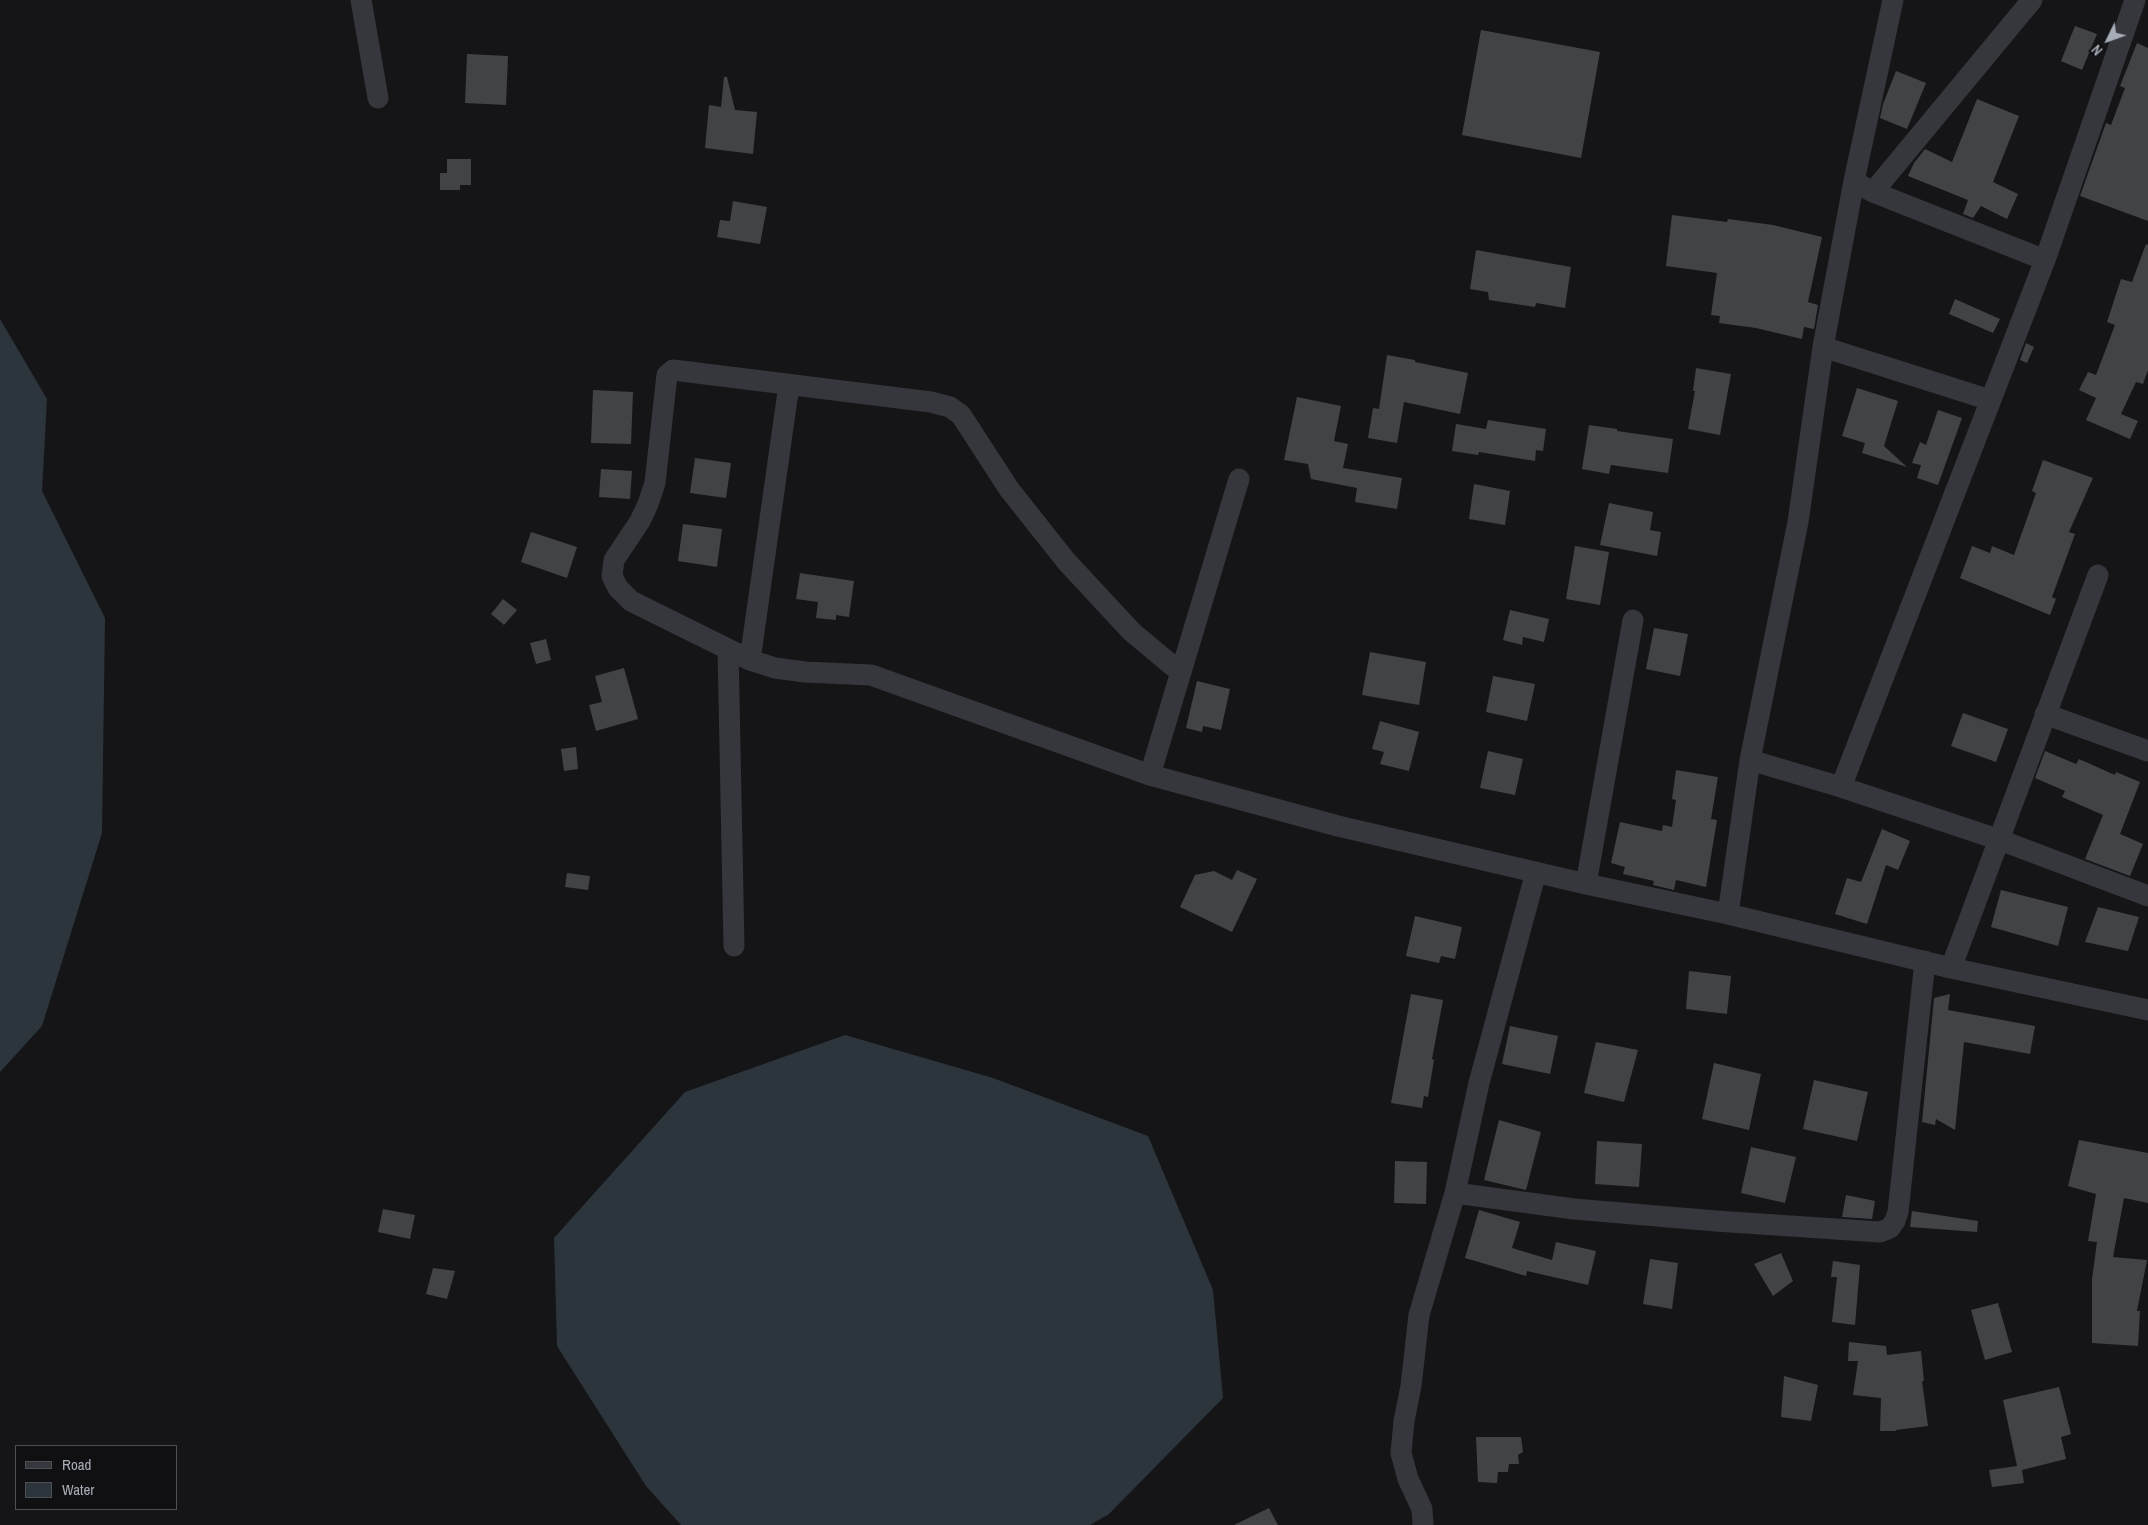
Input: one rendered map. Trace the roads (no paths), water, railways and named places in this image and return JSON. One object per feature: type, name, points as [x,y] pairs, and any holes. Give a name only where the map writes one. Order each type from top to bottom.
[{"type":"street","points":[[361,0],[378,98]]},
{"type":"street","points":[[1728,914],[1750,760],[1798,522],[1823,347],[1854,181],[1893,0]]},
{"type":"street","points":[[1874,192],[2032,0]]},
{"type":"street","points":[[1841,787],[2045,260],[2135,0]]},
{"type":"street","points":[[1854,181],[1874,192],[2045,260]]},
{"type":"street","points":[[1823,347],[1990,400]]},
{"type":"street","points":[[1180,672],[1132,632],[1066,561],[1009,489],[961,414],[950,407],[931,402],[673,370],[668,375],[655,483],[640,521],[614,560],[612,576],[618,588],[631,601],[750,660],[775,668],[805,672],[871,675],[1150,775],[1338,826],[1586,884],[1728,914],[1951,968],[2148,1010]]},
{"type":"street","points":[[750,660],[789,385]]},
{"type":"street","points":[[1150,775],[1239,479]]},
{"type":"street","points":[[1951,968],[2098,575]]},
{"type":"street","points":[[1586,884],[1633,620]]},
{"type":"street","points":[[728,649],[734,946]]},
{"type":"street","points":[[2045,714],[2148,752]]},
{"type":"street","points":[[1750,760],[1841,787],[2000,840],[2148,896]]},
{"type":"street","points":[[1423,1525],[1422,1509],[1408,1479],[1401,1452],[1419,1315],[1455,1193],[1479,1083],[1536,872]]},
{"type":"street","points":[[1455,1193],[1574,1209],[1716,1221],[1880,1232],[1890,1228],[1898,1212],[1925,961]]},
{"type":"water","points":[[0,319],[47,399],[42,491],[105,618],[102,833],[42,1026],[0,1072]]},
{"type":"water","points":[[845,1035],[993,1078],[1148,1136],[1213,1290],[1223,1398],[1109,1514],[1090,1525],[681,1525],[646,1486],[557,1346],[554,1238],[685,1092]]}]
